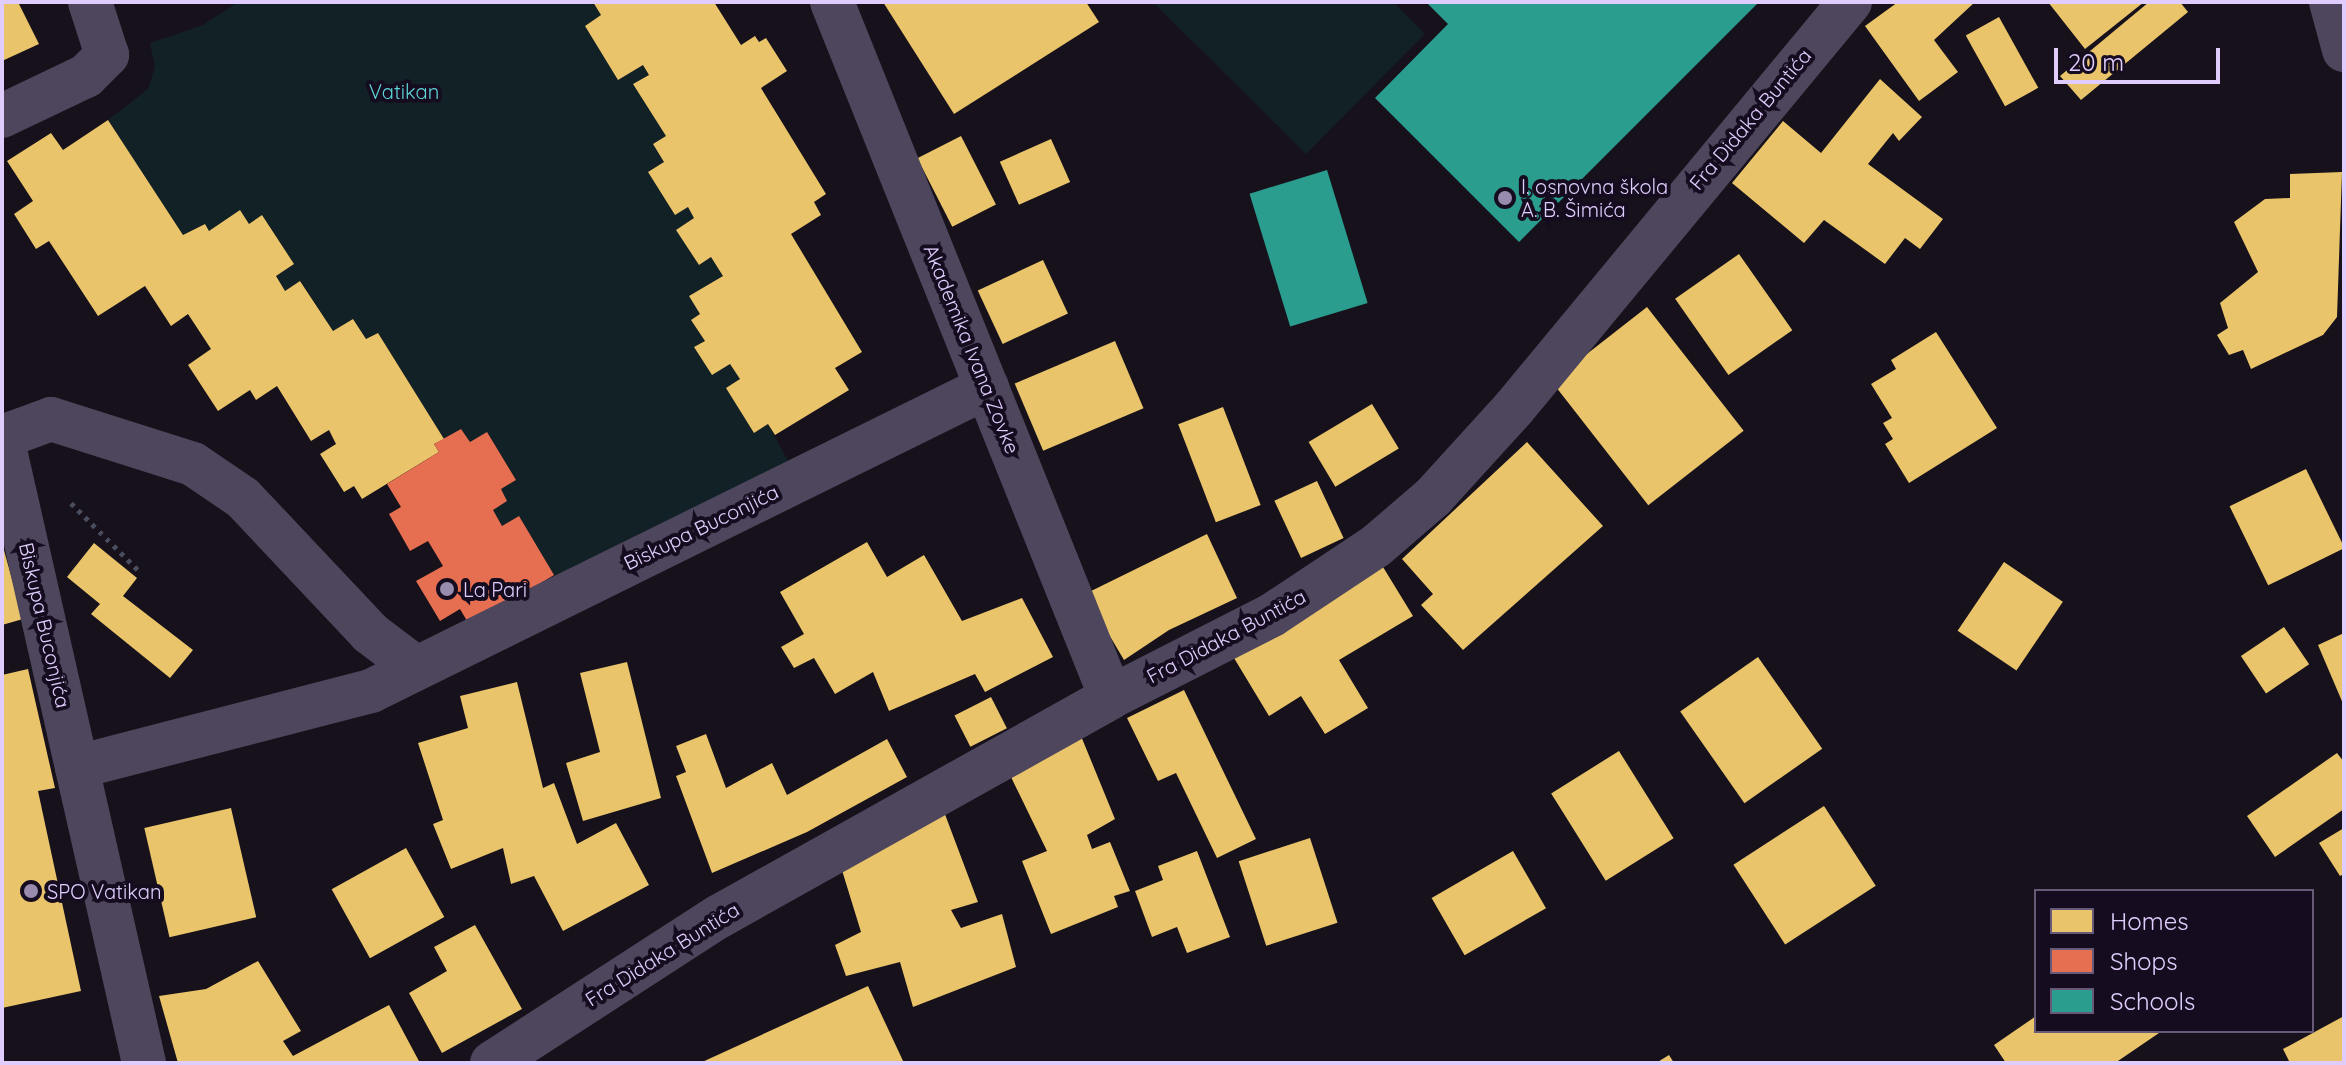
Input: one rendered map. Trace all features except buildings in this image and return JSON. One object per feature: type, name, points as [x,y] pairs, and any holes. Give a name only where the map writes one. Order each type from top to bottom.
[{"type":"street","points":[[2,116],[86,76],[107,55],[90,2]]},
{"type":"street","name":"Akademika Ivana Zovke","points":[[832,2],[1111,697]]},
{"type":"street","name":"Fra Didaka Buntića","points":[[492,1063],[718,917],[1111,697],[1272,615],[1376,546],[1433,497],[1850,2]]},
{"type":"street","points":[[2331,2],[2344,50]]},
{"type":"street","name":"Biskupa Buconjića","points":[[77,767],[371,691],[987,387]]},
{"type":"street","points":[[11,434],[51,419],[193,464],[243,498],[360,624],[415,667]]},
{"type":"street","name":"Biskupa Buconjića","points":[[11,434],[77,767],[144,1063]]},
{"type":"path","points":[[11,434],[50,481],[141,573]]},
{"type":"green space","name":"Vatikan","points":[[238,2],[593,2],[601,15],[585,26],[618,79],[643,65],[649,75],[634,84],[666,136],[653,144],[664,162],[648,172],[675,215],[688,207],[694,218],[677,230],[699,265],[711,257],[723,276],[689,296],[700,314],[691,320],[705,341],[695,348],[712,375],[730,364],[740,379],[727,388],[754,433],[768,424],[798,479],[564,594],[519,516],[502,526],[493,510],[501,489],[516,480],[488,433],[470,442],[461,429],[444,439],[378,333],[366,339],[353,319],[333,331],[301,281],[285,291],[276,276],[294,264],[262,215],[249,224],[240,211],[209,231],[204,224],[183,235],[108,120],[148,89],[155,67],[150,43],[203,25]]},
{"type":"green space","points":[[1153,2],[1393,2],[1425,34],[1306,154]]},
{"type":"place","name":"I. osnovna škola A. B. Šimića","points":[[1505,198]]},
{"type":"place","name":"La Pari","points":[[447,589]]},
{"type":"place","name":"SPO Vatikan","points":[[31,891]]}]
